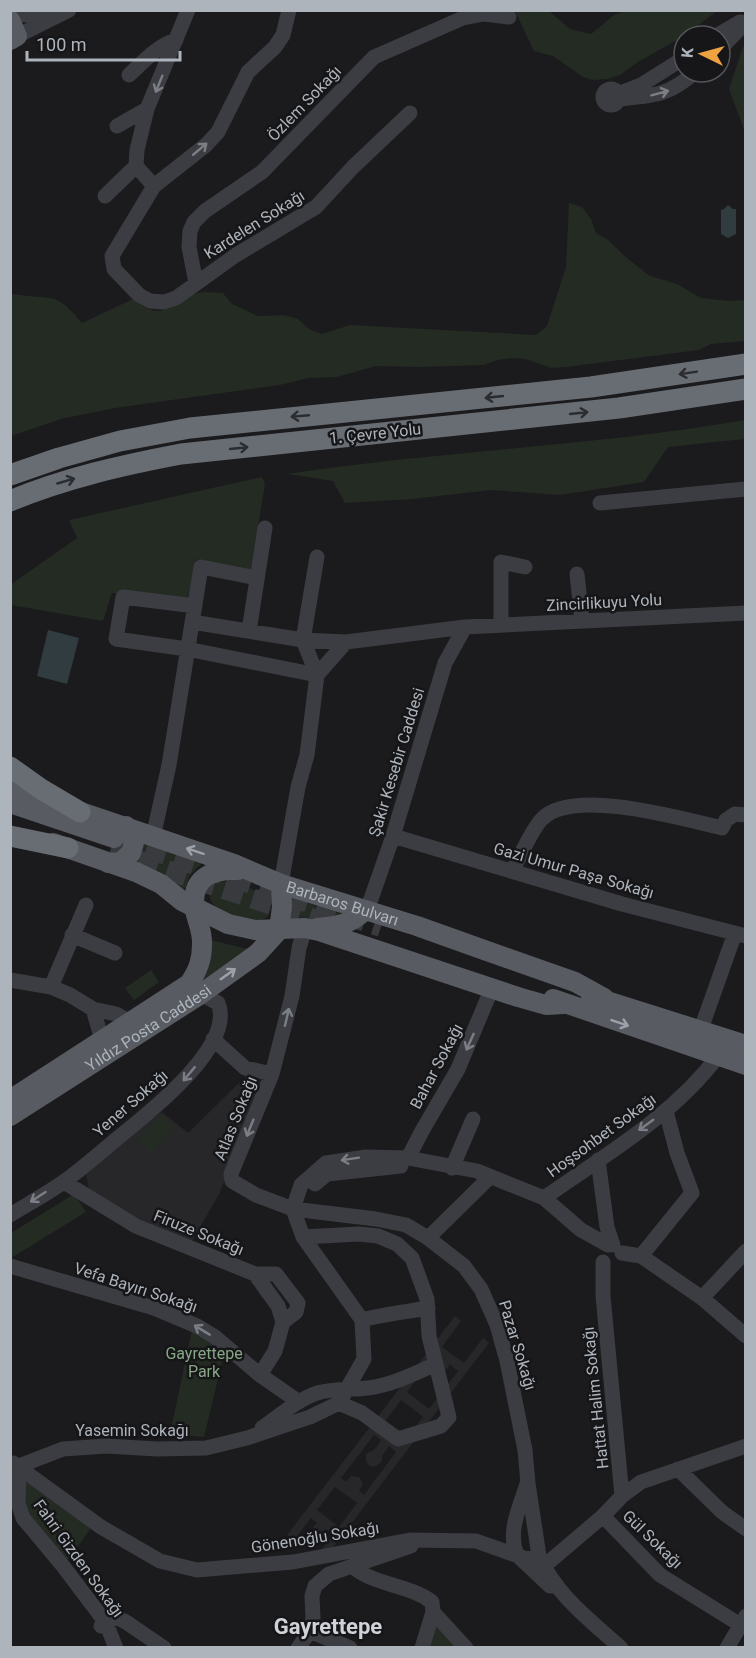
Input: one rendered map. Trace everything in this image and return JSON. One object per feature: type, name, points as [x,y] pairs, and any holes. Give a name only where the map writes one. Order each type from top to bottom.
[{"type":"highway","name":"1. Çevre Yolu","points":[[10,475],[59,458],[149,434],[235,422],[591,387],[746,364]]},
{"type":"highway","name":"1. Çevre Yolu","points":[[10,501],[58,483],[115,467],[181,454],[619,408],[746,389]]},
{"type":"highway","points":[[10,460],[58,447],[149,434]]},
{"type":"highway","points":[[10,766],[41,789],[80,812]]},
{"type":"highway","points":[[10,836],[68,848]]},
{"type":"main road","name":"Barbaros Bulvarı","points":[[10,788],[80,812],[150,879],[161,884],[182,901],[237,927],[255,930],[305,928],[546,1005],[564,1004]]},
{"type":"main road","name":"Barbaros Bulvarı","points":[[10,803],[114,844]]},
{"type":"main road","name":"Barbaros Bulvarı","points":[[10,816],[114,844]]},
{"type":"main road","name":"Barbaros Bulvarı","points":[[10,828],[68,848],[114,844],[153,837],[234,864],[280,884],[427,929],[566,979],[604,998]]},
{"type":"main road","points":[[194,906],[195,896],[202,879],[212,872],[228,870],[249,872]]},
{"type":"main road","points":[[279,930],[282,907],[280,884]]},
{"type":"main road","name":"Yıldız Posta Caddesi","points":[[10,1116],[106,1046],[130,1022],[189,984],[198,971],[202,956],[201,927],[194,906]]},
{"type":"main road","points":[[305,928],[328,928],[342,925],[353,921],[364,910]]},
{"type":"main road","name":"Yıldız Posta Caddesi","points":[[10,1100],[201,994],[258,952],[279,930]]},
{"type":"main road","name":"Barbaros Bulvarı","points":[[746,1045],[604,998],[380,934],[564,1004],[746,1065]]},
{"type":"main road","points":[[718,1056],[722,1051],[729,1049],[746,1053]]},
{"type":"street","points":[[10,14],[29,15],[59,10]]},
{"type":"street","points":[[13,32],[69,10]]},
{"type":"street","points":[[188,10],[147,109],[136,150],[136,166],[154,186],[206,145],[218,132],[248,72],[275,47],[283,35],[289,10]]},
{"type":"street","name":"Özlem Sokağı","points":[[196,283],[189,247],[190,231],[194,222],[205,211],[262,172],[374,57],[463,18],[484,14],[509,17]]},
{"type":"street","points":[[732,27],[746,20]]},
{"type":"street","points":[[732,36],[746,20]]},
{"type":"street","points":[[129,75],[157,49],[176,40]]},
{"type":"street","points":[[672,66],[618,96],[667,92],[681,84]]},
{"type":"street","points":[[117,126],[147,109]]},
{"type":"street","name":"Kardelen Sokağı","points":[[154,186],[112,256],[114,269],[138,295],[150,301],[164,302],[176,298],[236,255],[316,207],[353,167],[410,113]]},
{"type":"street","points":[[105,196],[136,166]]},
{"type":"street","points":[[600,503],[746,489]]},
{"type":"street","points":[[249,631],[265,528]]},
{"type":"street","points":[[280,884],[298,787],[307,755],[317,675],[303,640],[317,557]]},
{"type":"street","points":[[501,625],[501,562],[525,567]]},
{"type":"street","points":[[153,837],[169,765],[201,567],[257,578]]},
{"type":"street","points":[[577,573],[582,621]]},
{"type":"street","points":[[195,606],[123,597],[116,639],[188,649],[317,675]]},
{"type":"street","name":"Zincirlikuyu Yolu","points":[[192,622],[303,640],[346,642],[465,627],[746,613]]},
{"type":"street","name":"Şakir Kesebir Caddesi","points":[[364,910],[371,899],[393,836],[445,663],[465,627]]},
{"type":"street","points":[[317,675],[346,642]]},
{"type":"street","points":[[512,871],[541,819],[557,809],[580,805],[638,808],[722,828],[726,820],[735,814],[746,815]]},
{"type":"street","name":"Gazi Umur Paşa Sokağı","points":[[393,836],[622,904],[736,933]]},
{"type":"street","points":[[51,987],[86,905]]},
{"type":"street","points":[[213,1039],[245,1068],[272,1074],[292,996],[299,948],[305,928]]},
{"type":"street","points":[[696,1028],[736,933]]},
{"type":"street","points":[[72,935],[115,953]]},
{"type":"street","points":[[10,980],[51,987],[70,994],[93,1009],[116,1014],[130,1022]]},
{"type":"street","name":"Bahar Sokağı","points":[[408,1158],[458,1069],[492,988]]},
{"type":"street","name":"Yener Sokağı","points":[[10,1215],[64,1182],[176,1089],[205,1054],[220,1018],[220,1006],[213,999],[201,994]]},
{"type":"street","points":[[93,1009],[106,1046]]},
{"type":"street","name":"Hoşsohbet Sokağı","points":[[293,1209],[301,1185],[326,1163],[366,1157],[408,1158],[477,1172],[544,1198],[666,1111],[695,1084],[718,1056]]},
{"type":"street","name":"Atlas Sokağı","points":[[272,1074],[231,1174],[232,1181],[256,1195],[293,1209]]},
{"type":"street","points":[[640,1256],[692,1194],[677,1153],[666,1111]]},
{"type":"street","points":[[452,1168],[473,1119]]},
{"type":"street","points":[[598,1161],[611,1254]]},
{"type":"street","name":"Hoşsohbet Sokağı","points":[[293,1209],[327,1174],[395,1166],[490,1177]]},
{"type":"street","points":[[428,1238],[490,1177]]},
{"type":"street","name":"Firuze Sokağı","points":[[64,1182],[136,1226],[255,1274],[278,1306],[283,1322],[275,1351],[260,1375]]},
{"type":"street","points":[[544,1198],[611,1254],[640,1256],[702,1298],[746,1336]]},
{"type":"street","points":[[293,1209],[303,1236],[362,1320],[364,1359],[342,1397]]},
{"type":"street","name":"Pazar Sokağı","points":[[293,1209],[406,1225],[428,1238],[464,1266],[481,1289],[497,1325],[516,1398],[539,1552]]},
{"type":"street","points":[[247,1438],[299,1402],[318,1393],[334,1390],[398,1439],[441,1426],[449,1417],[434,1365],[429,1336],[427,1299],[412,1258],[398,1244],[378,1236],[359,1234],[303,1236]]},
{"type":"street","points":[[702,1298],[746,1251]]},
{"type":"street","name":"Hattat Halim Sokağı","points":[[611,1254],[603,1296],[622,1496]]},
{"type":"street","name":"Vefa Bayırı Sokağı","points":[[10,1266],[153,1308],[197,1326],[215,1337],[260,1375],[299,1402]]},
{"type":"street","points":[[362,1320],[381,1314],[428,1308]]},
{"type":"street","points":[[342,1397],[434,1365]]},
{"type":"street","name":"Yasemin Sokağı","points":[[13,1468],[63,1449],[106,1446],[157,1449],[206,1448],[247,1438],[310,1417],[342,1397]]},
{"type":"street","points":[[476,1541],[527,1559],[539,1552],[568,1545],[603,1516],[622,1496],[641,1482],[746,1446]]},
{"type":"street","points":[[619,1466],[641,1482]]},
{"type":"street","name":"Gönenoğlu Sokağı","points":[[13,1468],[111,1533],[160,1561],[197,1570],[293,1562],[410,1539],[476,1541]]},
{"type":"street","name":"Fahri Gizden Sokağı","points":[[13,1468],[18,1503],[24,1518],[63,1566],[104,1625],[116,1647]]},
{"type":"street","points":[[678,1469],[722,1512],[746,1529]]},
{"type":"street","name":"Pazar Sokağı","points":[[513,1531],[528,1483]]},
{"type":"street","name":"Fahri Gizden Sokağı","points":[[10,1512],[104,1625],[109,1647]]},
{"type":"street","name":"Gül Sokağı","points":[[603,1516],[660,1575],[742,1620]]},
{"type":"street","points":[[476,1541],[513,1531],[530,1530],[561,1592]]},
{"type":"street","points":[[513,1531],[517,1555],[543,1582],[561,1592],[614,1645]]},
{"type":"street","points":[[298,1647],[310,1631],[313,1618],[312,1596],[315,1586],[329,1574],[353,1568],[430,1539]]},
{"type":"street","points":[[353,1568],[364,1576],[421,1594],[432,1602],[433,1612],[422,1647]]},
{"type":"street","points":[[433,1612],[466,1647]]},
{"type":"street","points":[[104,1625],[116,1617],[164,1647]]},
{"type":"street","points":[[727,1647],[742,1620]]},
{"type":"street","points":[[310,1631],[350,1647]]},
{"type":"shaded area","points":[[728,205],[736,209],[736,234],[728,238],[721,234],[721,210]]},
{"type":"shaded area","points":[[48,630],[79,638],[67,684],[37,676]]},
{"type":"shaded area","points":[[248,1074],[264,1083],[219,1194],[192,1241],[132,1216],[89,1190],[86,1174],[141,1126],[162,1112],[188,1133]]},
{"type":"shaded area","points":[[455,1316],[461,1321],[442,1347],[464,1363],[483,1338],[489,1343],[322,1562],[315,1558],[333,1534],[326,1529],[318,1535],[313,1527],[317,1523],[311,1518],[294,1540],[287,1535]],"holes":[[[436,1354],[439,1368],[448,1369],[449,1364],[458,1371],[429,1409],[407,1392]],[[401,1400],[423,1417],[402,1444],[381,1427]],[[374,1435],[381,1440],[374,1450],[366,1454],[368,1465],[373,1467],[378,1465],[389,1446],[396,1452],[364,1495],[359,1491],[363,1484],[359,1477],[351,1476],[346,1482],[341,1478]],[[335,1487],[357,1503],[339,1527],[317,1510]]]},
{"type":"green space","points":[[515,11],[549,11],[570,29],[591,34],[614,15],[625,11],[717,11],[700,24],[672,24],[672,43],[620,75],[607,79],[593,80],[583,77],[553,56],[534,51]]},
{"type":"green space","points":[[745,45],[745,132],[729,89]]},
{"type":"green space","points":[[569,203],[582,207],[591,219],[596,233],[608,240],[650,276],[677,284],[701,298],[745,300],[745,341],[711,344],[699,350],[552,368],[525,359],[512,358],[484,365],[376,366],[337,377],[308,378],[280,385],[115,408],[61,419],[11,436],[10,295],[52,298],[65,305],[82,323],[133,299],[143,307],[160,311],[198,293],[207,292],[223,293],[232,304],[258,316],[284,315],[298,319],[309,329],[322,334],[350,325],[536,335],[547,326],[566,267]]},
{"type":"green space","points":[[745,420],[745,439],[668,447],[644,482],[560,495],[492,490],[412,499],[345,503],[333,481],[287,474],[631,436]]},
{"type":"green space","points":[[262,477],[265,484],[251,570],[197,559],[187,600],[112,593],[103,621],[11,605],[10,585],[77,538],[69,520]]},
{"type":"green space","points":[[143,842],[203,862],[190,875],[186,888],[183,889],[136,863],[143,849]]},
{"type":"green space","points":[[219,881],[240,883],[267,897],[271,908],[269,915],[261,920],[241,919],[219,910],[212,902],[209,893],[213,883]]},
{"type":"green space","points":[[292,898],[342,914],[341,917],[292,918]]},
{"type":"green space","points":[[211,940],[247,949],[203,981],[208,969]]},
{"type":"green space","points":[[151,970],[159,982],[134,1000],[125,988]]},
{"type":"green space","points":[[161,1115],[175,1128],[152,1153],[138,1140]]},
{"type":"green space","points":[[74,1194],[86,1212],[11,1258],[11,1233]]},
{"type":"green space","name":"Gayrettepe Park","points":[[192,1330],[225,1350],[204,1437],[170,1434]]},
{"type":"green space","points":[[21,1471],[94,1524],[65,1564],[21,1512]]},
{"type":"green space","points":[[436,1623],[458,1648],[430,1648]]},
{"type":"tunnel","points":[[118,839],[381,927]]},
{"type":"tunnel","points":[[110,851],[338,927]]},
{"type":"district","name":"Gayrettepe","points":[[328,1626]]}]
